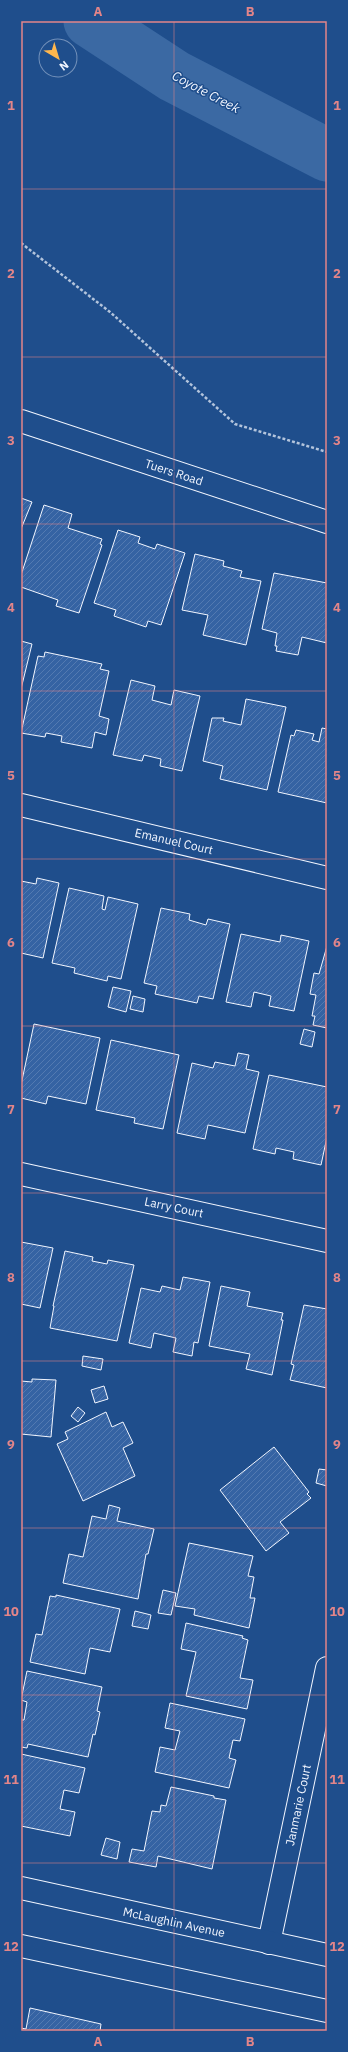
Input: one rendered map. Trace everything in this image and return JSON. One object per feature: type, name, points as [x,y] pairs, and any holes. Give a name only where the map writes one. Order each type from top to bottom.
[{"type":"street","name":"Tuers Road","points":[[21,421],[327,522]]},
{"type":"street","name":"Emanuel Court","points":[[21,805],[327,878]]},
{"type":"street","name":"Larry Court","points":[[21,1174],[327,1241]]},
{"type":"street","name":"Janmarie Court","points":[[269,1943],[327,1668]]},
{"type":"street","name":"McLaughlin Avenue","points":[[21,1888],[327,1955]]},
{"type":"street","points":[[21,1946],[327,2011]]},
{"type":"path","points":[[21,243],[110,312],[235,424],[327,452]]},
{"type":"building","points":[[21,498],[32,502],[21,529]]},
{"type":"building","points":[[44,505],[72,514],[68,528],[102,539],[100,544],[102,545],[79,613],[56,606],[58,600],[21,587],[21,575]]},
{"type":"building","points":[[118,530],[140,537],[138,543],[155,549],[157,544],[185,553],[161,625],[148,621],[146,627],[114,616],[116,610],[94,603]]},
{"type":"building","points":[[195,554],[224,561],[223,566],[242,571],[240,577],[261,581],[246,645],[203,635],[208,615],[182,610]]},
{"type":"building","points":[[274,573],[327,583],[327,643],[302,637],[298,655],[276,651],[277,646],[275,646],[277,633],[262,629]]},
{"type":"building","points":[[21,641],[32,644],[21,689]]},
{"type":"building","points":[[45,652],[102,664],[100,669],[109,671],[99,716],[109,719],[106,735],[95,732],[92,748],[61,742],[62,736],[46,733],[45,737],[21,733],[38,656],[44,657]]},
{"type":"building","points":[[131,680],[155,686],[152,700],[171,705],[174,690],[200,696],[182,771],[160,766],[161,759],[144,755],[142,761],[113,755]]},
{"type":"building","points":[[246,699],[286,707],[267,790],[220,779],[223,766],[203,761],[212,718],[224,718],[223,721],[241,725]]},
{"type":"building","points":[[322,728],[327,729],[327,803],[278,792],[291,735],[294,736],[296,730],[314,734],[312,740],[319,742]]},
{"type":"building","points":[[37,878],[59,883],[43,958],[21,953],[21,881],[36,884]]},
{"type":"building","points":[[69,888],[104,896],[102,909],[105,910],[108,897],[138,904],[121,979],[108,976],[107,981],[74,973],[75,968],[52,963]]},
{"type":"building","points":[[161,908],[190,914],[189,920],[206,925],[208,919],[230,924],[213,999],[199,996],[197,1003],[155,994],[157,986],[144,983]]},
{"type":"building","points":[[241,934],[280,942],[281,935],[309,941],[294,1011],[269,1006],[271,996],[254,992],[251,1007],[226,1002]]},
{"type":"building","points":[[327,946],[327,1028],[313,1025],[315,1016],[312,1016],[316,995],[310,994],[314,973],[319,974]]},
{"type":"building","points":[[113,987],[131,991],[126,1012],[108,1007]]},
{"type":"building","points":[[133,996],[145,999],[143,1012],[130,1009]]},
{"type":"building","points":[[34,1024],[100,1038],[86,1104],[48,1096],[46,1104],[21,1098],[21,1085]]},
{"type":"building","points":[[304,1029],[315,1032],[312,1047],[300,1044]]},
{"type":"building","points":[[111,1040],[179,1055],[163,1129],[134,1123],[135,1118],[96,1110]]},
{"type":"building","points":[[238,1053],[249,1055],[246,1069],[259,1072],[245,1133],[208,1125],[205,1139],[177,1133],[192,1063],[213,1068],[215,1062],[235,1066]]},
{"type":"building","points":[[269,1075],[327,1087],[327,1137],[321,1165],[293,1159],[294,1152],[276,1148],[275,1154],[253,1149]]},
{"type":"building","points":[[21,1242],[53,1248],[40,1308],[21,1304]]},
{"type":"building","points":[[65,1251],[93,1257],[92,1261],[107,1264],[108,1260],[134,1265],[117,1341],[50,1328],[53,1306]]},
{"type":"building","points":[[183,1277],[210,1282],[198,1343],[194,1342],[192,1356],[173,1352],[176,1338],[154,1333],[151,1348],[129,1343],[141,1288],[160,1292],[162,1286],[180,1290]]},
{"type":"building","points":[[221,1286],[250,1292],[247,1306],[283,1313],[281,1320],[283,1320],[272,1375],[246,1369],[250,1354],[209,1346]]},
{"type":"building","points":[[304,1305],[327,1309],[327,1388],[290,1380],[294,1365],[291,1364]]},
{"type":"building","points":[[83,1356],[103,1359],[101,1370],[82,1366]]},
{"type":"building","points":[[32,1379],[56,1380],[51,1437],[21,1434],[21,1381],[32,1382]]},
{"type":"building","points":[[104,1386],[108,1399],[95,1403],[91,1390]]},
{"type":"building","points":[[78,1407],[85,1413],[78,1422],[71,1416]]},
{"type":"building","points":[[106,1412],[112,1427],[123,1422],[133,1443],[123,1448],[135,1476],[83,1501],[57,1444],[68,1439],[65,1432]]},
{"type":"building","points":[[274,1447],[309,1492],[307,1494],[311,1498],[280,1522],[289,1533],[266,1551],[220,1490]]},
{"type":"building","points":[[319,1469],[327,1470],[327,1486],[316,1483]]},
{"type":"building","points":[[109,1505],[120,1508],[117,1521],[154,1529],[148,1554],[146,1554],[138,1599],[63,1583],[69,1554],[83,1557],[92,1516],[106,1519]]},
{"type":"building","points":[[189,1543],[253,1556],[248,1576],[254,1577],[250,1598],[255,1598],[249,1628],[194,1615],[195,1609],[175,1606]]},
{"type":"building","points":[[163,1590],[176,1593],[171,1615],[158,1613]]},
{"type":"building","points":[[56,1595],[120,1609],[110,1652],[90,1648],[85,1674],[30,1662],[36,1634],[42,1635],[50,1596],[56,1597]]},
{"type":"building","points":[[135,1611],[151,1615],[148,1629],[132,1626]]},
{"type":"building","points":[[186,1623],[243,1636],[242,1638],[248,1640],[240,1678],[253,1680],[247,1709],[186,1696],[196,1652],[181,1649]]},
{"type":"building","points":[[27,1671],[102,1687],[97,1711],[100,1712],[88,1757],[28,1744],[27,1748],[21,1747],[21,1720],[24,1720],[27,1702],[21,1700]]},
{"type":"building","points":[[170,1703],[245,1719],[240,1741],[233,1740],[229,1758],[236,1760],[229,1788],[155,1772],[160,1747],[175,1750],[180,1731],[165,1728]]},
{"type":"building","points":[[21,1754],[85,1768],[79,1793],[64,1790],[60,1809],[75,1812],[70,1836],[21,1826]]},
{"type":"building","points":[[171,1787],[226,1800],[212,1869],[158,1856],[156,1867],[129,1862],[132,1849],[144,1851],[152,1811],[160,1812],[161,1805],[166,1806]]},
{"type":"building","points":[[106,1838],[120,1842],[117,1859],[101,1855]]},
{"type":"building","points":[[30,2008],[101,2024],[100,2031],[21,2031],[21,2028],[26,2029]]},
{"type":"waterway","name":"Coyote Creek","points":[[90,21],[174,76],[327,155]]}]
